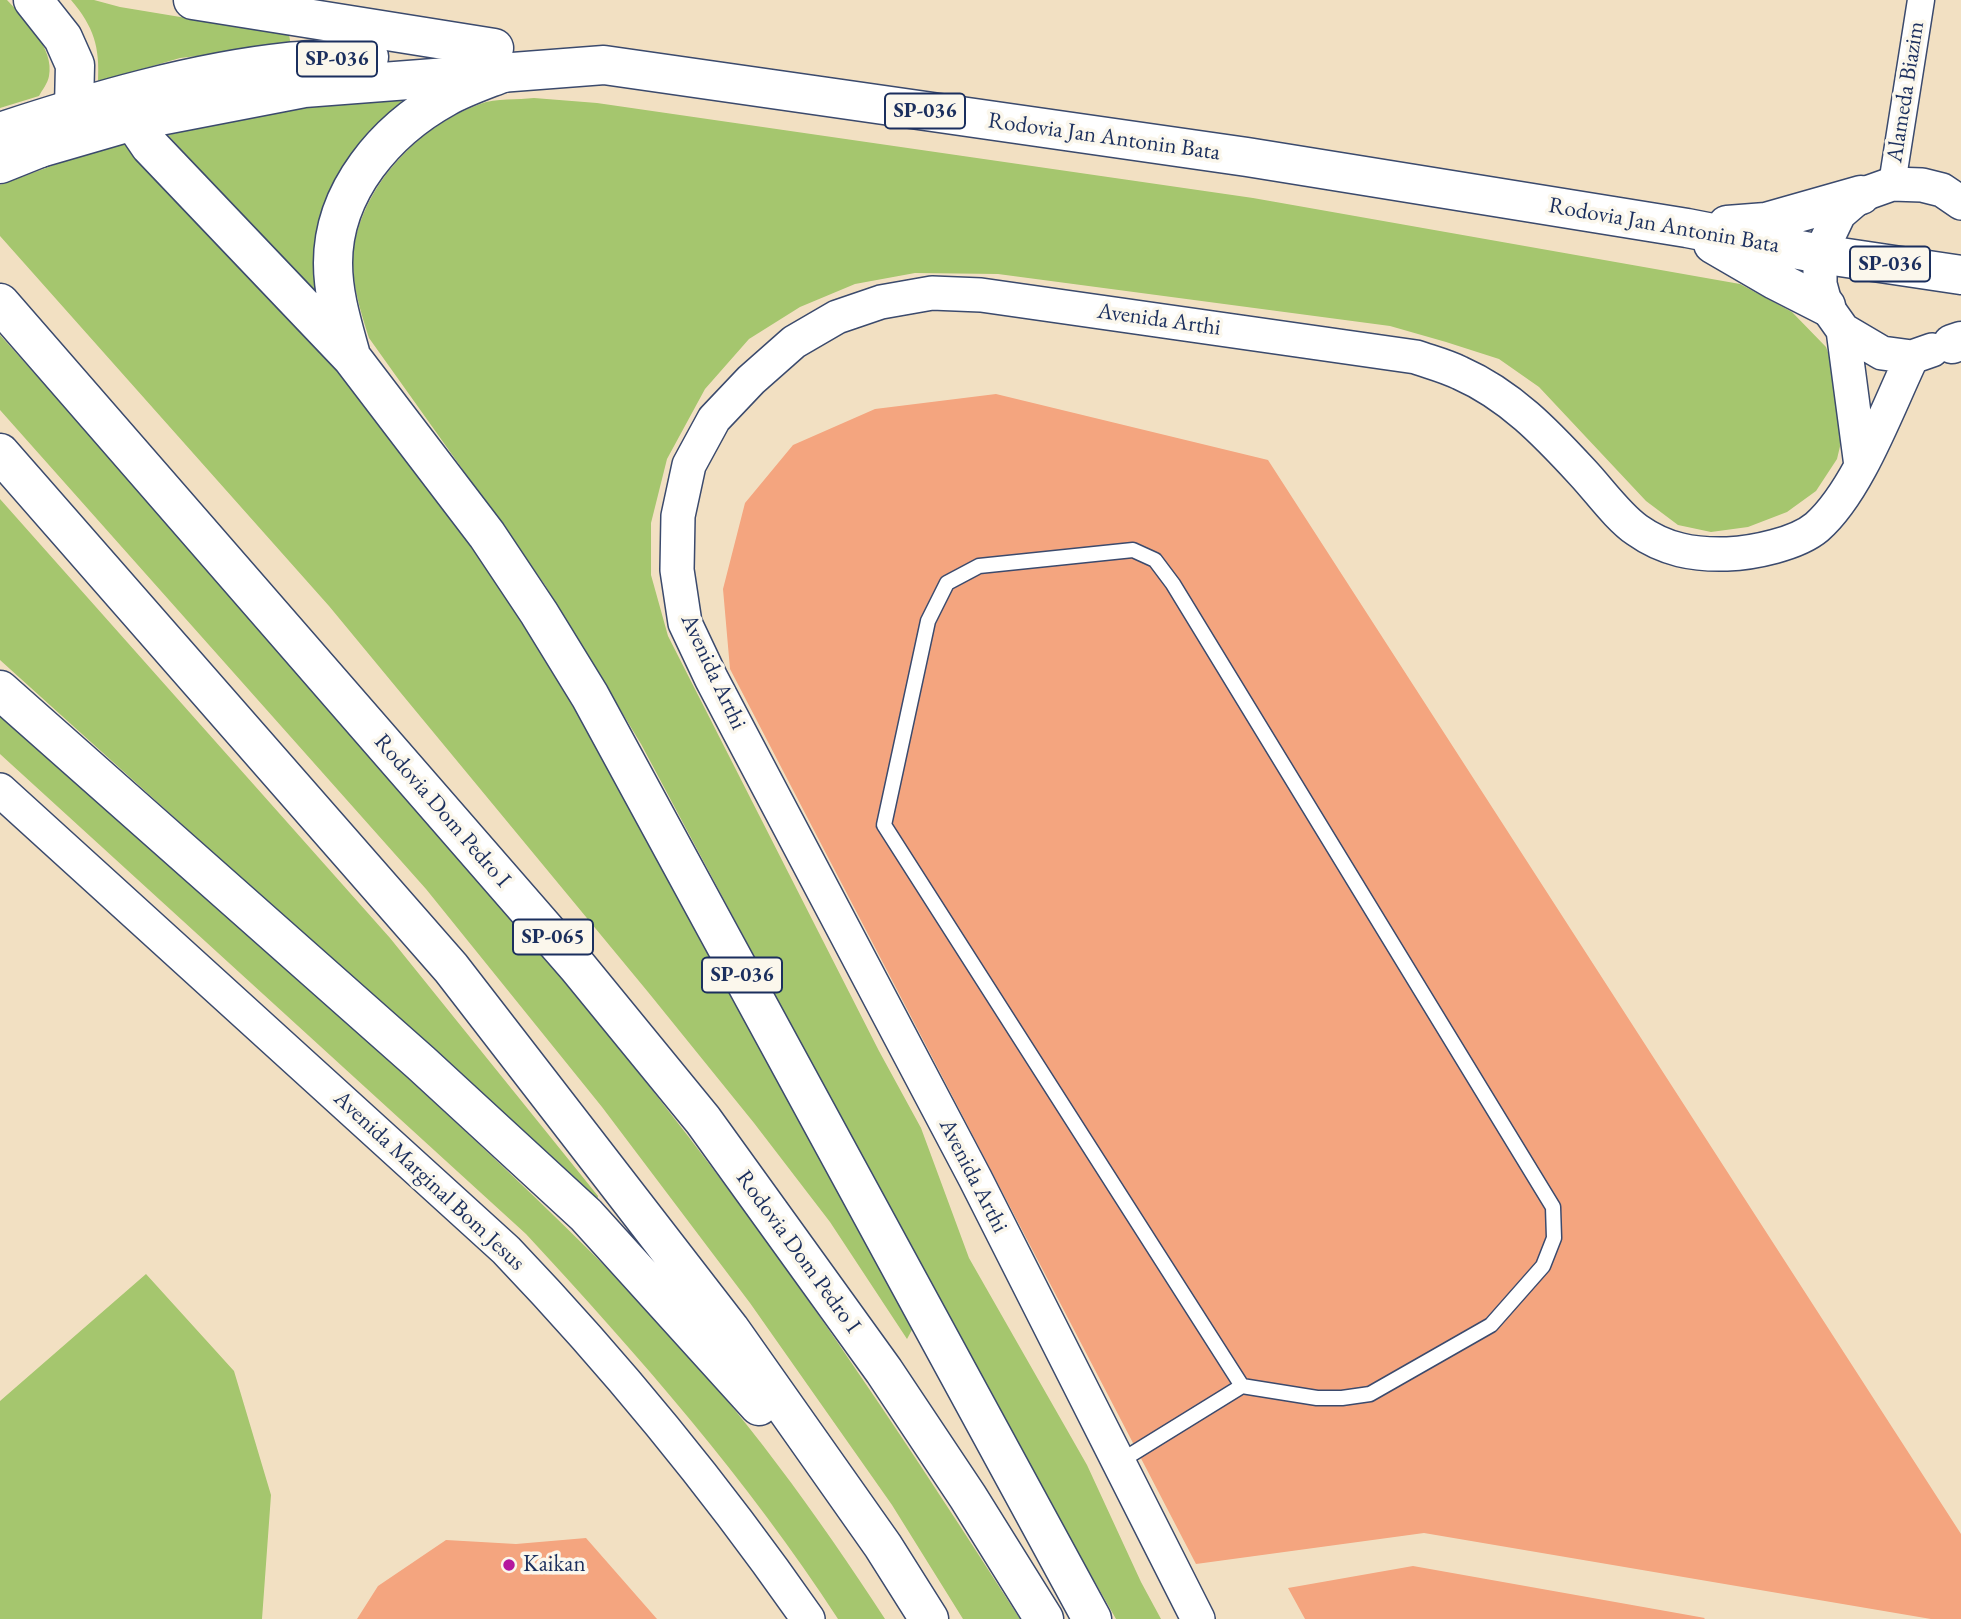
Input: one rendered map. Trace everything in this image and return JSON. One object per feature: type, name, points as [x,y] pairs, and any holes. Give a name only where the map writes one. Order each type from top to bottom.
[{"type":"main road","points":[[33,0],[63,38],[75,65],[74,107],[40,148]]},
{"type":"main road","points":[[193,0],[500,60]]},
{"type":"main road","name":"SP-036","points":[[0,132],[74,107],[204,76],[287,62],[500,60]]},
{"type":"main road","name":"SP-036","points":[[500,60],[413,117],[372,158],[351,189],[338,223],[333,261],[337,305],[352,358],[487,535],[590,696],[1092,1619]]},
{"type":"main road","name":"Rodovia Jan Antonin Bata","points":[[0,164],[40,148],[133,121],[304,88],[500,60],[604,65],[1247,157],[1687,229],[1820,254],[1961,275]]},
{"type":"main road","points":[[74,107],[133,121],[150,146],[352,358]]},
{"type":"main road","points":[[1687,229],[1766,222],[1877,189]]},
{"type":"main road","points":[[1687,229],[1835,318]]},
{"type":"main road","name":"Rodovia Dom Pedro I","points":[[0,303],[577,966],[703,1120],[884,1371],[968,1497],[1044,1619]]},
{"type":"main road","points":[[0,453],[451,968],[730,1329],[883,1546],[929,1619]]},
{"type":"main road","points":[[0,690],[421,1063],[586,1215],[883,1546]]},
{"type":"street","name":"Alameda Biazim","points":[[1877,189],[1921,0]]},
{"type":"street","points":[[1861,466],[1835,318],[1820,284],[1820,254],[1839,214],[1877,189],[1922,185],[1942,190],[1961,203]]},
{"type":"street","name":"Avenida Arthi","points":[[1198,1619],[968,1166],[711,678],[685,623],[677,570],[678,516],[689,465],[714,419],[751,380],[794,342],[837,317],[881,302],[932,293],[981,295],[1416,356],[1461,373],[1499,394],[1538,424],[1635,529],[1663,546],[1699,555],[1740,553],[1786,543],[1815,529],[1839,503],[1861,466],[1912,357]]},
{"type":"street","points":[[1835,318],[1882,354],[1912,357],[1958,340]]},
{"type":"street","name":"Avenida Marginal Bom Jesus","points":[[0,790],[506,1250],[579,1327],[661,1423],[749,1534],[808,1619]]},
{"type":"lane","points":[[1119,1462],[1242,1386],[1317,1398],[1370,1394],[1491,1325],[1543,1266],[1554,1238],[1553,1208],[1173,584],[1155,560],[1133,550],[979,566],[947,583],[928,621],[884,825],[1242,1386]]},
{"type":"green space","points":[[0,0],[7,0],[37,35],[50,66],[48,79],[39,96],[0,108]]},
{"type":"green space","points":[[71,0],[94,0],[120,7],[289,35],[291,45],[180,58],[98,82],[98,58],[94,38],[85,19]]},
{"type":"green space","points":[[411,93],[368,132],[350,158],[322,302],[168,135],[271,112]]},
{"type":"green space","points":[[534,98],[597,103],[1253,198],[1740,284],[1792,312],[1826,347],[1841,388],[1846,421],[1837,459],[1816,491],[1787,512],[1748,527],[1711,532],[1678,525],[1646,501],[1539,387],[1499,359],[1390,326],[998,274],[915,273],[855,284],[800,307],[749,339],[705,389],[667,459],[651,523],[651,575],[668,636],[879,1051],[921,1128],[969,1258],[1087,1465],[1161,1619],[1116,1619],[980,1380],[641,744],[545,585],[369,338],[359,305],[353,260],[360,224],[369,201],[382,180],[416,142],[458,114],[486,102]]},
{"type":"green space","points":[[127,138],[269,292],[372,412],[443,506],[556,670],[913,1328],[907,1339],[830,1222],[648,992],[329,606],[0,236],[0,185]]},
{"type":"green space","points":[[0,335],[352,729],[607,1032],[688,1136],[818,1314],[1020,1619],[963,1619],[892,1505],[750,1303],[602,1107],[426,889],[0,410]]},
{"type":"green space","points":[[0,499],[390,938],[598,1196],[596,1206],[391,1013],[0,660]]},
{"type":"green space","points":[[0,710],[409,1079],[626,1288],[688,1354],[748,1427],[833,1541],[885,1619],[838,1619],[767,1517],[729,1468],[650,1372],[526,1234],[0,754]]},
{"type":"green space","points":[[146,1274],[234,1371],[271,1495],[262,1619],[0,1619],[0,1401]]},
{"type":"building","points":[[996,394],[1268,460],[1961,1534],[1961,1619],[1931,1619],[1424,1533],[1196,1564],[730,669],[723,589],[745,503],[793,445],[875,409]]},
{"type":"building","name":"Kaikan","points":[[586,1538],[657,1619],[357,1619],[378,1586],[446,1540],[516,1544]]},
{"type":"building","points":[[1413,1566],[1705,1618],[1305,1619],[1288,1588]]},
{"type":"place","name":"Kaikan","points":[[509,1565]]}]
